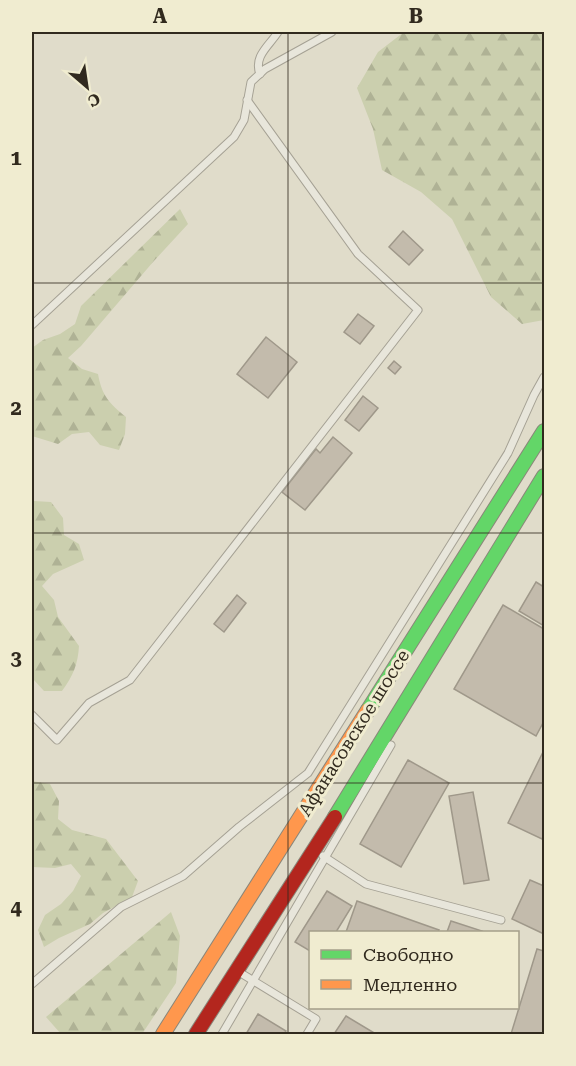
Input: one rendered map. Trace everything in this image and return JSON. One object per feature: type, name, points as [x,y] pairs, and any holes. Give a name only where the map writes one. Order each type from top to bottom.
[{"type":"main road","name":"Афанасовское шоссе","points":[[163,1035],[544,431]]},
{"type":"main road","name":"Афанасовское шоссе","points":[[196,1035],[237,971],[319,854],[544,476]]},
{"type":"lane","points":[[260,74],[257,66],[259,56],[278,32]]},
{"type":"lane","points":[[32,325],[234,137],[244,120],[251,82],[265,69],[332,32]]},
{"type":"lane","points":[[32,715],[57,740],[89,703],[130,680],[418,310],[358,254],[247,100]]},
{"type":"lane","points":[[32,984],[121,907],[183,876],[308,773],[508,453],[544,376]]},
{"type":"lane","points":[[222,1035],[253,981],[319,854],[391,745]]},
{"type":"lane","points":[[319,854],[366,884],[501,920]]},
{"type":"lane","points":[[237,971],[316,1019],[307,1035]]},
{"type":"green space","points":[[404,32],[544,32],[544,320],[522,324],[491,297],[452,219],[421,192],[382,170],[373,129],[357,88],[378,52]]},
{"type":"green space","points":[[180,209],[188,224],[68,358],[82,369],[98,374],[107,398],[126,417],[125,434],[119,450],[100,445],[89,432],[72,434],[58,444],[32,436],[32,348],[75,324],[81,306]]},
{"type":"green space","points":[[34,501],[51,502],[63,518],[64,535],[79,544],[84,560],[53,574],[42,586],[54,600],[58,617],[79,646],[74,670],[62,691],[44,691],[32,675],[32,506]]},
{"type":"green space","points":[[32,781],[50,784],[59,801],[58,819],[72,830],[106,839],[138,881],[132,897],[103,913],[90,924],[44,947],[38,930],[45,915],[61,904],[73,891],[81,876],[71,864],[55,868],[32,867]]},
{"type":"green space","points":[[171,912],[180,936],[176,983],[142,1034],[61,1034],[46,1017]]},
{"type":"building","points":[[403,231],[423,250],[409,265],[389,247]]},
{"type":"building","points":[[358,314],[374,326],[360,344],[344,332]]},
{"type":"building","points":[[266,337],[297,362],[268,398],[237,374]]},
{"type":"building","points":[[394,361],[401,367],[395,374],[388,368]]},
{"type":"building","points":[[363,396],[378,408],[359,431],[345,420]]},
{"type":"building","points":[[333,437],[352,453],[305,510],[282,492],[316,449],[320,453]]},
{"type":"building","points":[[536,582],[544,587],[544,626],[519,611]]},
{"type":"building","points":[[237,595],[246,603],[224,632],[214,624]]},
{"type":"building","points":[[503,605],[544,629],[544,721],[536,736],[454,689]]},
{"type":"building","points":[[544,750],[544,834],[542,839],[508,823]]},
{"type":"building","points":[[408,760],[449,783],[401,867],[360,844]]},
{"type":"building","points":[[473,792],[489,880],[464,884],[449,796]]},
{"type":"building","points":[[530,880],[544,886],[544,934],[512,919]]},
{"type":"building","points":[[327,891],[352,906],[337,931],[309,931],[309,950],[295,942]]},
{"type":"building","points":[[357,901],[439,930],[438,931],[346,931]]},
{"type":"building","points":[[451,921],[482,931],[447,931]]},
{"type":"building","points":[[537,949],[544,951],[544,1034],[511,1034]]},
{"type":"building","points":[[258,1014],[286,1031],[284,1034],[246,1034]]},
{"type":"building","points":[[346,1016],[376,1034],[334,1034]]},
{"type":"traffic: fast","points":[[368,710],[544,431]]},
{"type":"traffic: fast","points":[[335,817],[544,476]]},
{"type":"traffic: slow","points":[[163,1034],[368,710]]},
{"type":"traffic: jam","points":[[196,1034],[335,817]]}]
